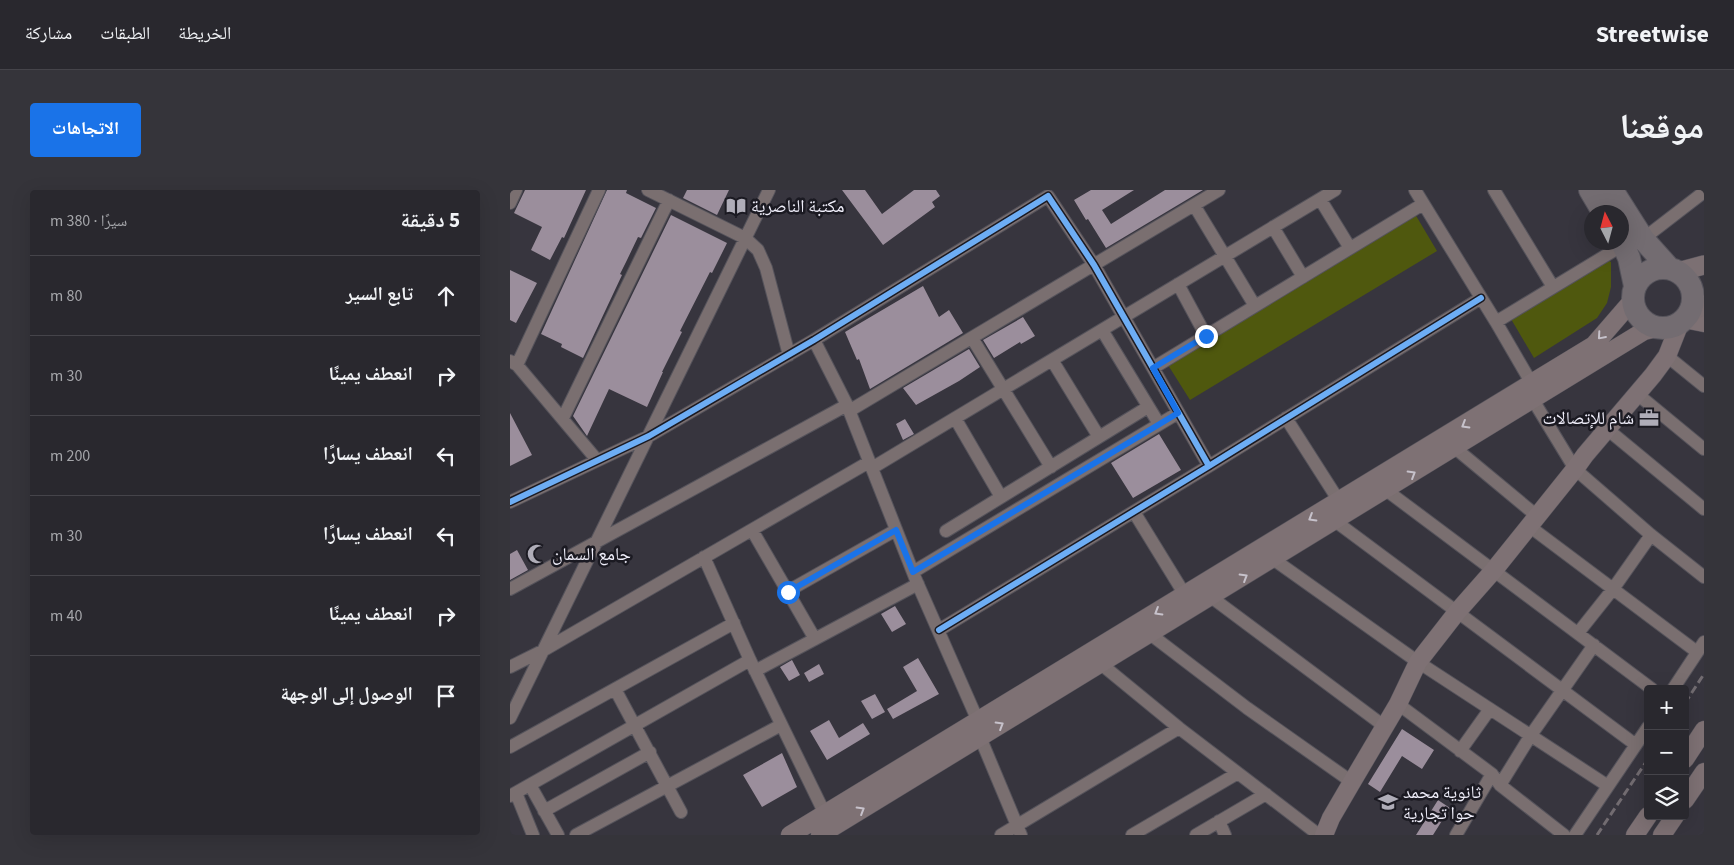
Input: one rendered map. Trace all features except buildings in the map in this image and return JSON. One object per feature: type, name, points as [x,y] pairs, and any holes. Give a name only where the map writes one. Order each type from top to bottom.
[{"type":"highway","points":[[1590,190],[1599,205]]},
{"type":"highway","points":[[1612,190],[1617,205]]},
{"type":"highway","points":[[1629,242],[1687,279],[1692,290],[1693,302],[1689,316],[1650,324],[1642,318],[1636,310],[1629,250]]},
{"type":"highway","points":[[1634,293],[1641,278],[1649,271],[1659,268],[1674,270]]},
{"type":"main road","points":[[1674,270],[1704,265]]},
{"type":"main road","points":[[790,835],[979,729],[1101,664],[1455,448],[1594,345],[1634,293]]},
{"type":"main road","points":[[1324,835],[1352,782],[1398,704],[1418,662],[1457,612],[1494,570],[1585,454],[1667,356],[1689,316]]},
{"type":"main road","points":[[820,835],[1185,595],[1339,501],[1644,331],[1689,316]]},
{"type":"main road","points":[[1689,753],[1704,730]]},
{"type":"main road","points":[[1689,794],[1704,772]]},
{"type":"main road","points":[[1635,835],[1645,820]]},
{"type":"main road","points":[[1662,835],[1671,820]]},
{"type":"street","points":[[510,203],[516,190]]},
{"type":"street","points":[[597,460],[514,363],[599,190]]},
{"type":"street","points":[[649,190],[745,238],[758,250],[766,268],[789,355]]},
{"type":"street","points":[[510,718],[768,190]]},
{"type":"street","points":[[510,589],[848,408],[972,338],[1219,190]]},
{"type":"street","points":[[510,667],[544,650],[704,557],[955,418],[1335,190]]},
{"type":"street","points":[[1494,190],[1552,287]]},
{"type":"street","points":[[1417,191],[1423,204],[1496,322],[1575,469],[1704,577]]},
{"type":"street","points":[[510,502],[649,436],[814,340],[1051,192],[1209,466]]},
{"type":"street","points":[[1629,242],[1704,192]]},
{"type":"street","points":[[1320,199],[1350,248]]},
{"type":"street","points":[[563,418],[669,200]]},
{"type":"street","points":[[1153,368],[1423,204]]},
{"type":"street","points":[[1194,205],[1255,306]]},
{"type":"street","points":[[1273,227],[1303,277]]},
{"type":"street","points":[[1496,322],[1615,250]]},
{"type":"street","points":[[1178,284],[1206,336]]},
{"type":"street","points":[[939,630],[1481,298]]},
{"type":"street","points":[[1102,330],[1159,424]]},
{"type":"street","points":[[972,338],[1002,390],[1051,467]]},
{"type":"street","points":[[814,340],[848,408],[1019,830]]},
{"type":"street","points":[[1667,356],[1704,386]]},
{"type":"street","points":[[1052,360],[1099,437]]},
{"type":"street","points":[[1636,393],[1704,449]]},
{"type":"street","points":[[946,531],[1148,407]]},
{"type":"street","points":[[913,572],[1178,413]]},
{"type":"street","points":[[955,418],[1001,497]]},
{"type":"street","points":[[1286,418],[1339,501]]},
{"type":"street","points":[[1607,428],[1704,509]]},
{"type":"street","points":[[1455,448],[1533,521],[1613,589],[1701,647],[1676,685]]},
{"type":"street","points":[[1386,490],[1647,685]]},
{"type":"street","points":[[1134,512],[1185,595]]},
{"type":"street","points":[[1335,521],[1636,745]]},
{"type":"street","points":[[752,530],[815,639]]},
{"type":"street","points":[[788,592],[896,530]]},
{"type":"street","points":[[1578,634],[1652,535]]},
{"type":"street","points":[[704,557],[752,666],[825,814]]},
{"type":"street","points":[[1273,559],[1418,662],[1608,786]]},
{"type":"street","points":[[532,835],[513,794],[635,725],[752,666],[815,639],[918,584]]},
{"type":"street","points":[[1211,597],[1384,726]]},
{"type":"street","points":[[510,747],[734,623]]},
{"type":"street","points":[[1150,634],[1247,708],[1352,782]]},
{"type":"street","points":[[1500,785],[1531,735],[1594,645]]},
{"type":"street","points":[[1101,664],[1179,728],[1319,835]]},
{"type":"street","points":[[615,688],[681,812]]},
{"type":"street","points":[[1398,704],[1492,774],[1500,785],[1564,835]]},
{"type":"street","points":[[1460,750],[1490,709]]},
{"type":"street","points":[[576,835],[781,724]]},
{"type":"street","points":[[1001,835],[1019,830],[1179,728]]},
{"type":"street","points":[[1575,835],[1645,730]]},
{"type":"street","points":[[544,811],[650,752]]},
{"type":"street","points":[[1132,835],[1238,773]]},
{"type":"street","points":[[1460,833],[1492,774]]},
{"type":"street","points":[[530,785],[558,835]]},
{"type":"street","points":[[1196,835],[1266,794]]},
{"type":"street","points":[[1219,822],[1225,835]]},
{"type":"green space","points":[[1415,214],[1437,251],[1190,400],[1168,365]]},
{"type":"green space","points":[[1608,260],[1611,262],[1611,287],[1607,303],[1597,318],[1534,358],[1511,319]]},
{"type":"railway","points":[[1689,697],[1704,674]]},
{"type":"railway","points":[[1597,835],[1644,765]]},
{"type":"cycle path","points":[[510,502],[649,436],[814,340],[1048,196],[1094,265],[1209,466]]},
{"type":"cycle path","points":[[939,630],[1481,298]]},
{"type":"place","name":"مكتبة الناصرية","points":[[736,206]]},
{"type":"place","name":"شام للإتصالات","points":[[1649,418]]},
{"type":"place","name":"جامع السمان","points":[[537,554]]},
{"type":"place","name":"ثانوية محمد حوا تجارية","points":[[1388,802]]},
{"type":"route","points":[[788,592],[896,530],[913,572],[1178,413],[1153,368],[1206,336]]}]
